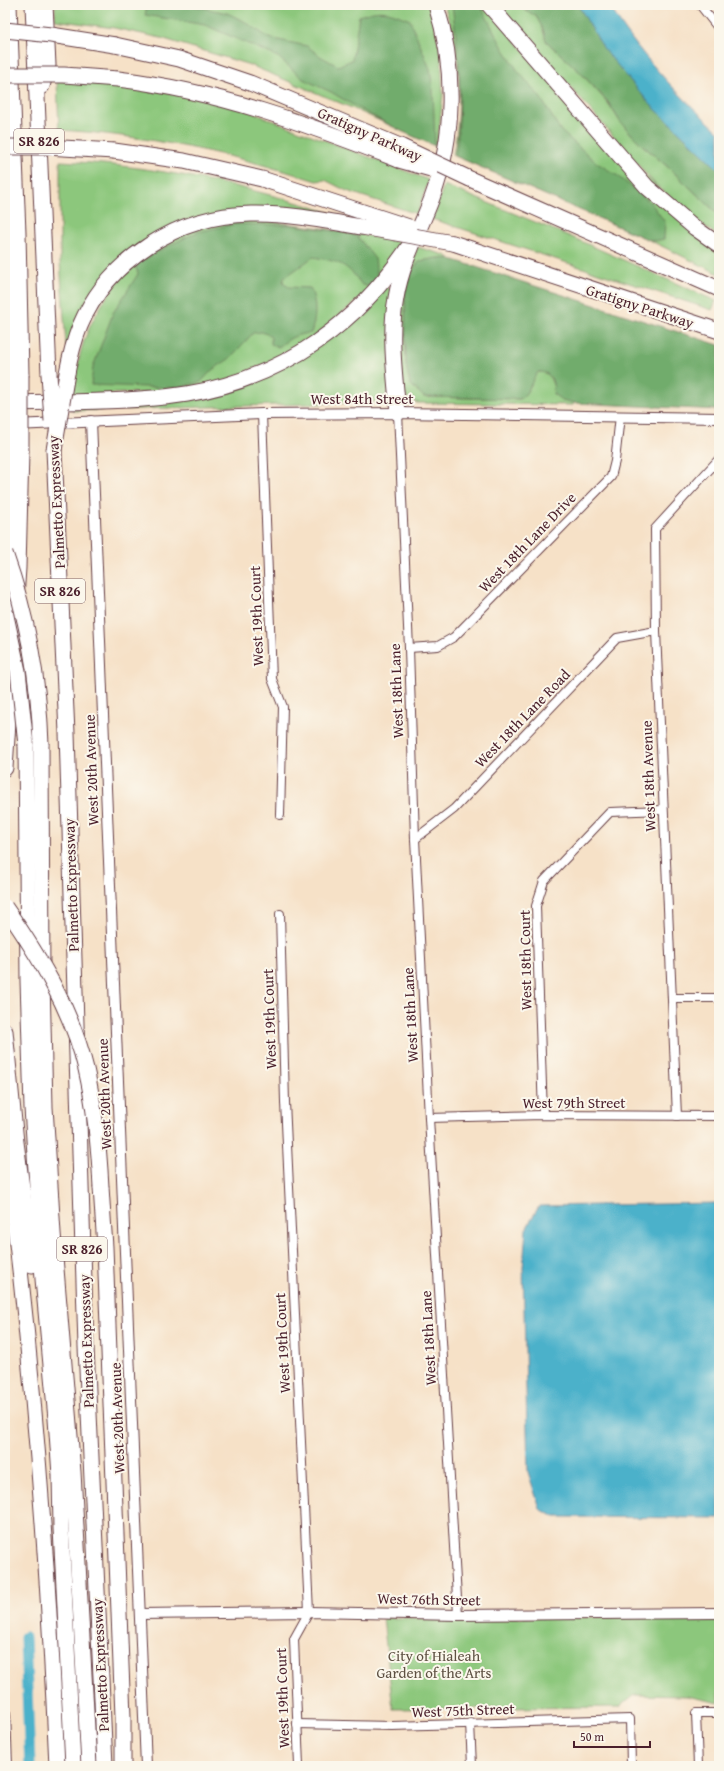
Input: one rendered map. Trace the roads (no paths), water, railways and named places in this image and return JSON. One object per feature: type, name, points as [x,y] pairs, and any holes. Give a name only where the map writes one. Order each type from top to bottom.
[{"type":"highway","points":[[5,768],[18,568],[15,375],[18,233],[9,5]]},
{"type":"highway","name":"Palmetto Expressway","points":[[33,5],[49,374],[67,733],[79,1181],[105,1766]]},
{"type":"highway","points":[[37,106],[48,65],[45,5]]},
{"type":"highway","points":[[398,413],[393,317],[398,286],[413,240],[436,185],[444,156],[449,120],[451,91],[449,56],[436,5]]},
{"type":"highway","points":[[489,5],[647,187],[695,228],[719,245]]},
{"type":"highway","name":"Gratigny Parkway","points":[[5,30],[52,35],[115,45],[179,59],[250,83],[401,154]]},
{"type":"highway","points":[[5,75],[53,74],[118,79],[189,90],[255,108],[336,135],[401,154],[470,179],[719,290]]},
{"type":"highway","name":"Gratigny Parkway","points":[[5,147],[46,147],[114,151],[184,161],[262,179],[366,220],[453,243],[719,331]]},
{"type":"highway","points":[[5,199],[15,375]]},
{"type":"highway","points":[[54,450],[67,373],[80,326],[91,305],[103,288],[137,253],[175,230],[209,219],[251,214],[366,220]]},
{"type":"highway","points":[[5,403],[155,397],[186,394],[217,388],[264,372],[303,352],[340,325],[370,298],[382,284],[413,240]]},
{"type":"highway","points":[[5,606],[15,452]]},
{"type":"highway","points":[[5,553],[21,604],[32,656],[38,698],[41,744],[42,981],[45,1107],[53,1233],[74,1472],[89,1766]]},
{"type":"highway","points":[[5,611],[18,671],[26,745],[28,982],[32,1108],[42,1272],[56,1420],[73,1766]]},
{"type":"highway","points":[[5,907],[53,983],[71,1024],[86,1068],[95,1115],[105,1247],[123,1717],[123,1766]]},
{"type":"highway","points":[[5,1031],[12,1110],[38,1313],[61,1528]]},
{"type":"highway","points":[[5,1145],[21,1283],[41,1492],[57,1766]]},
{"type":"highway","points":[[5,1230],[21,1283]]},
{"type":"street","points":[[700,5],[719,29]]},
{"type":"street","name":"West 84th Street","points":[[5,426],[262,414],[398,413],[719,418]]},
{"type":"street","name":"West 18th Lane","points":[[398,413],[415,839],[429,1118],[458,1615]]},
{"type":"street","name":"West 19th Court","points":[[262,414],[272,678],[284,707],[280,816]]},
{"type":"street","name":"West 18th Lane Drive","points":[[408,648],[438,646],[454,637],[611,477],[615,461],[620,416]]},
{"type":"street","name":"West 20th Avenue","points":[[91,421],[146,1766]]},
{"type":"street","name":"West 18th Avenue","points":[[677,1116],[656,631],[655,529],[719,459]]},
{"type":"street","name":"West 18th Lane Road","points":[[415,839],[454,809],[617,638],[656,631]]},
{"type":"street","name":"West 18th Court","points":[[543,1115],[536,906],[544,881],[610,812],[663,810]]},
{"type":"street","name":"West 19th Court","points":[[280,914],[285,1102],[309,1612],[294,1639],[299,1766]]},
{"type":"street","points":[[672,998],[719,998]]},
{"type":"street","name":"West 79th Street","points":[[429,1118],[543,1115],[719,1116]]},
{"type":"street","name":"West 76th Street","points":[[140,1614],[309,1612],[458,1615],[719,1613]]},
{"type":"street","points":[[5,1712],[7,1766]]},
{"type":"street","points":[[698,1766],[696,1713],[719,1713]]},
{"type":"street","name":"West 75th Street","points":[[297,1724],[392,1726],[630,1719],[631,1766]]},
{"type":"street","points":[[470,1723],[472,1766]]},
{"type":"water","points":[[578,5],[609,5],[645,56],[688,103],[719,132],[719,170],[650,104],[604,49]]},
{"type":"water","points":[[719,1203],[719,1518],[555,1517],[540,1509],[528,1472],[523,1268],[526,1229],[539,1206]]},
{"type":"waterway","points":[[25,1637],[30,1766]]},
{"type":"park label","name":"City of Hialeah Garden of the Arts","points":[[434,1664]]}]
